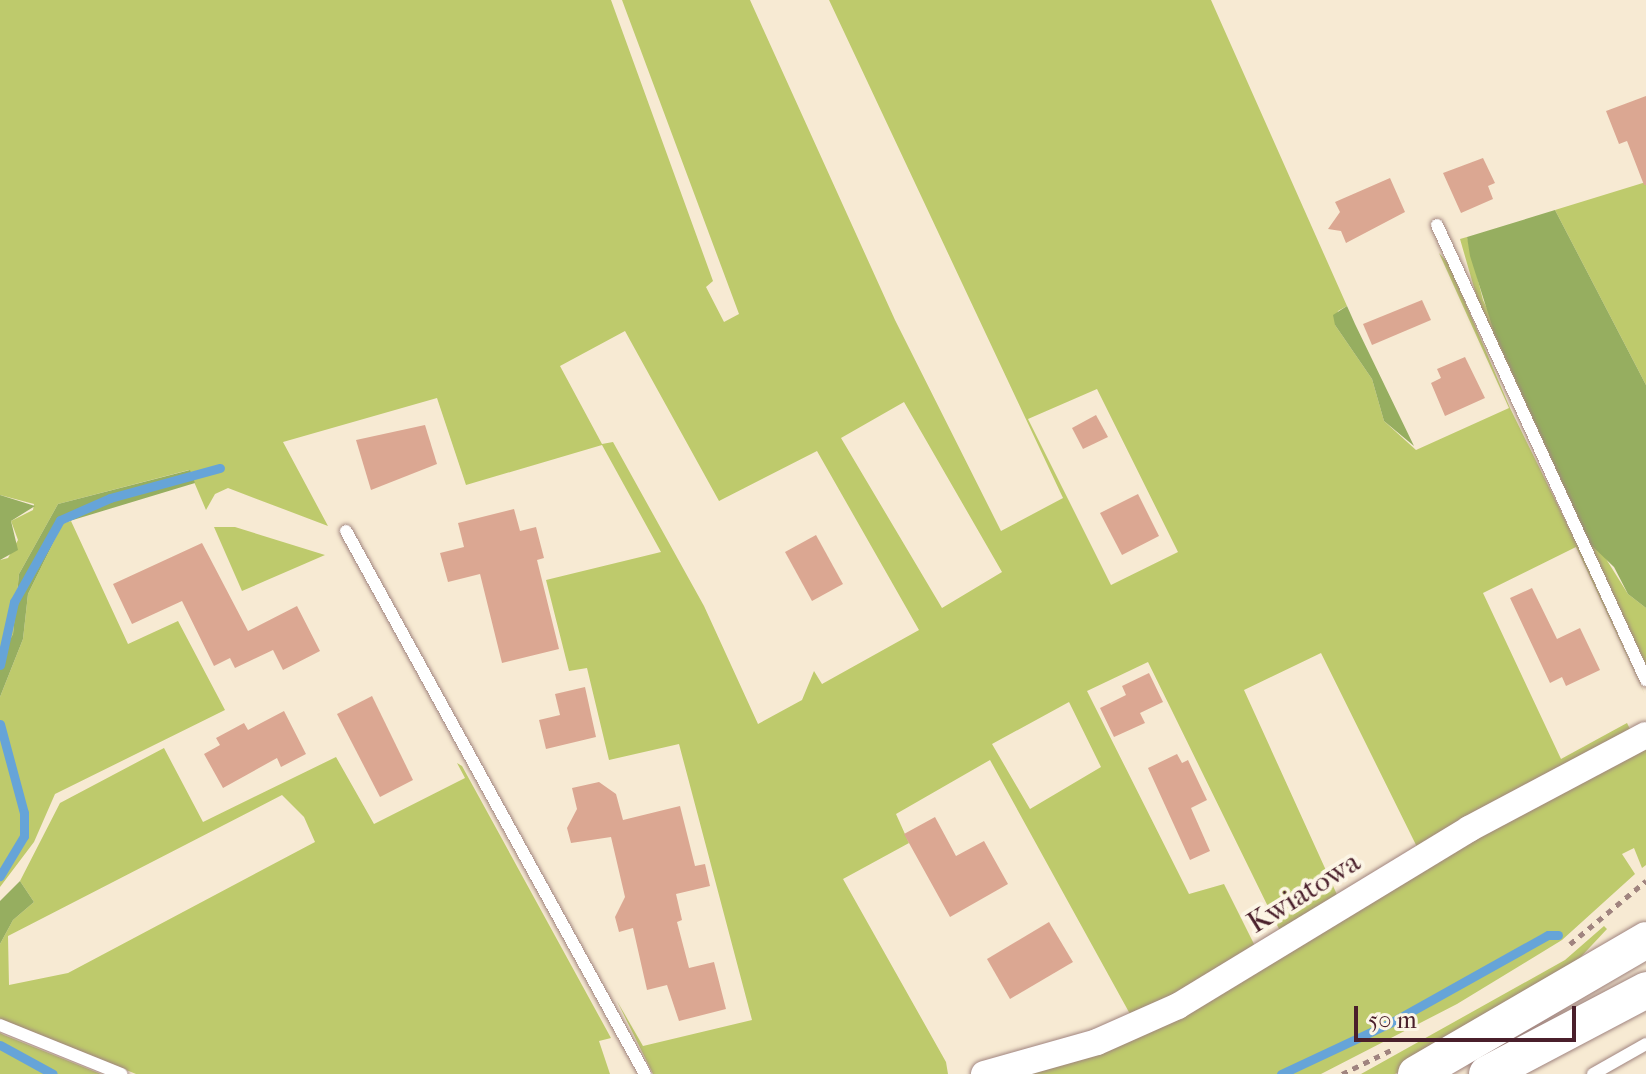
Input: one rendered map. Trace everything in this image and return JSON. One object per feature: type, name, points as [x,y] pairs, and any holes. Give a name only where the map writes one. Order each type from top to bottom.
[{"type":"main road","points":[[1416,1074],[1646,940]]},
{"type":"main road","points":[[1487,1074],[1646,990]]},
{"type":"street","name":"Kwiatowa","points":[[984,1074],[1097,1042],[1178,1006],[1469,829],[1646,735]]},
{"type":"lane","points":[[1437,225],[1646,680]]},
{"type":"lane","points":[[346,531],[645,1074]]},
{"type":"lane","points":[[0,1025],[121,1074]]},
{"type":"lane","points":[[1593,1074],[1646,1044]]},
{"type":"green space","points":[[0,0],[611,0],[713,281],[706,287],[724,322],[739,314],[622,0],[750,0],[895,320],[1001,531],[1063,498],[829,0],[1211,0],[1347,306],[1338,311],[1335,325],[1372,379],[1384,421],[1416,450],[1509,408],[1439,253],[1449,264],[1510,408],[1578,546],[1646,697],[1576,547],[1483,593],[1561,759],[1627,723],[1633,735],[1419,851],[1321,653],[1244,690],[1339,899],[1281,933],[1148,662],[1087,691],[1189,894],[1224,884],[1257,950],[1228,972],[1130,1014],[990,760],[896,814],[909,843],[843,879],[946,1062],[948,1074],[653,1074],[617,1001],[643,1046],[752,1020],[679,744],[609,760],[587,668],[569,671],[546,580],[661,552],[602,445],[466,485],[437,398],[283,442],[328,526],[228,488],[215,494],[206,510],[189,470],[58,504],[19,574],[13,634],[0,659],[0,560],[8,558],[18,540],[11,521],[33,510],[34,504],[0,495]],"holes":[[[625,331],[719,501],[817,451],[919,630],[822,684],[814,671],[802,700],[758,724],[704,606],[613,442],[602,444],[560,366]],[[1097,389],[1178,552],[1111,585],[1028,419]],[[904,402],[1002,572],[942,608],[841,438]],[[1069,702],[1101,767],[1030,809],[992,744]]]},
{"type":"green space","points":[[1646,182],[1646,385],[1555,210]]},
{"type":"green space","points":[[1555,210],[1646,385],[1646,608],[1628,594],[1614,567],[1591,545],[1494,332],[1470,256],[1467,237]]},
{"type":"green space","points":[[1467,237],[1483,300],[1603,554],[1628,594],[1646,608],[1646,665],[1479,305],[1460,239]]},
{"type":"green space","points":[[1347,306],[1414,446],[1384,421],[1372,379],[1335,325],[1333,315]]},
{"type":"green space","points":[[190,470],[195,483],[63,523],[28,594],[23,639],[0,697],[0,659],[13,634],[19,574],[58,504]]},
{"type":"green space","points":[[0,495],[35,506],[11,521],[18,550],[0,560]]},
{"type":"green space","points":[[71,521],[128,644],[178,621],[225,710],[55,794],[34,842],[0,887],[0,697],[23,639],[28,594],[63,523]]},
{"type":"green space","points":[[214,527],[235,527],[325,555],[242,591]]},
{"type":"green space","points":[[1646,746],[1646,865],[1642,868],[1634,848],[1622,854],[1635,874],[1562,940],[1457,1004],[1321,1074],[1015,1074],[1083,1054],[1442,853]]},
{"type":"green space","points":[[164,748],[203,822],[336,757],[374,824],[465,778],[457,763],[462,766],[611,1038],[599,1041],[610,1074],[136,1074],[0,1019],[0,944],[13,920],[34,902],[20,881],[60,803]],"holes":[[[282,795],[304,817],[315,842],[68,973],[9,985],[8,936]]]},
{"type":"green space","points":[[20,881],[34,902],[13,920],[0,944],[0,901]]},
{"type":"green space","points":[[1604,926],[1607,929],[1562,977],[1395,1074],[1361,1074],[1565,960]]},
{"type":"green space","points":[[0,1033],[4,1035],[101,1074],[0,1074]]},
{"type":"building","points":[[1646,96],[1644,185],[1627,141],[1619,144],[1606,111]]},
{"type":"building","points":[[1483,158],[1495,183],[1488,186],[1493,199],[1461,213],[1443,173]]},
{"type":"building","points":[[1390,178],[1405,212],[1346,243],[1341,231],[1328,229],[1340,212],[1335,202]]},
{"type":"building","points":[[1422,300],[1431,320],[1372,345],[1363,324]]},
{"type":"building","points":[[1465,357],[1485,398],[1445,416],[1431,383],[1441,378],[1437,369]]},
{"type":"building","points":[[1096,415],[1108,437],[1083,449],[1072,428]]},
{"type":"building","points":[[425,425],[437,464],[371,490],[356,440]]},
{"type":"building","points":[[1138,494],[1159,536],[1122,555],[1100,513]]},
{"type":"building","points":[[514,509],[520,531],[536,527],[544,558],[537,560],[559,649],[502,663],[480,574],[448,582],[440,553],[464,547],[458,523]]},
{"type":"building","points":[[816,535],[843,584],[812,601],[785,552]]},
{"type":"building","points":[[202,543],[248,631],[297,606],[320,651],[283,670],[273,650],[235,668],[230,658],[214,666],[182,601],[132,624],[113,584]]},
{"type":"building","points":[[1532,588],[1557,639],[1580,628],[1600,670],[1566,686],[1562,677],[1550,683],[1510,598]]},
{"type":"building","points":[[1149,673],[1163,702],[1140,713],[1145,723],[1114,737],[1100,708],[1126,695],[1122,686]]},
{"type":"building","points":[[585,687],[596,737],[546,749],[539,720],[560,715],[555,694]]},
{"type":"building","points":[[372,696],[413,780],[380,797],[337,714]]},
{"type":"building","points":[[284,711],[306,754],[281,767],[277,758],[223,788],[204,754],[220,745],[216,738],[244,723],[248,730]]},
{"type":"building","points":[[1177,754],[1182,763],[1188,760],[1207,800],[1191,808],[1210,851],[1190,860],[1148,768]]},
{"type":"building","points":[[599,782],[616,794],[623,820],[680,806],[695,866],[705,864],[710,886],[676,894],[682,920],[677,922],[689,968],[714,962],[726,1009],[679,1021],[667,985],[647,990],[633,928],[619,932],[615,917],[625,897],[611,837],[571,843],[567,828],[577,809],[572,788]]},
{"type":"building","points":[[935,817],[956,856],[984,841],[1008,884],[950,917],[904,834]]},
{"type":"building","points":[[1049,922],[1073,962],[1010,999],[987,959]]},
{"type":"waterway","points":[[0,665],[14,602],[60,520],[110,498],[220,468]]},
{"type":"waterway","points":[[0,724],[24,813],[24,836],[0,876]]},
{"type":"waterway","points":[[1281,1074],[1394,1021],[1548,935],[1558,935]]},
{"type":"waterway","points":[[0,1045],[53,1074]]}]
